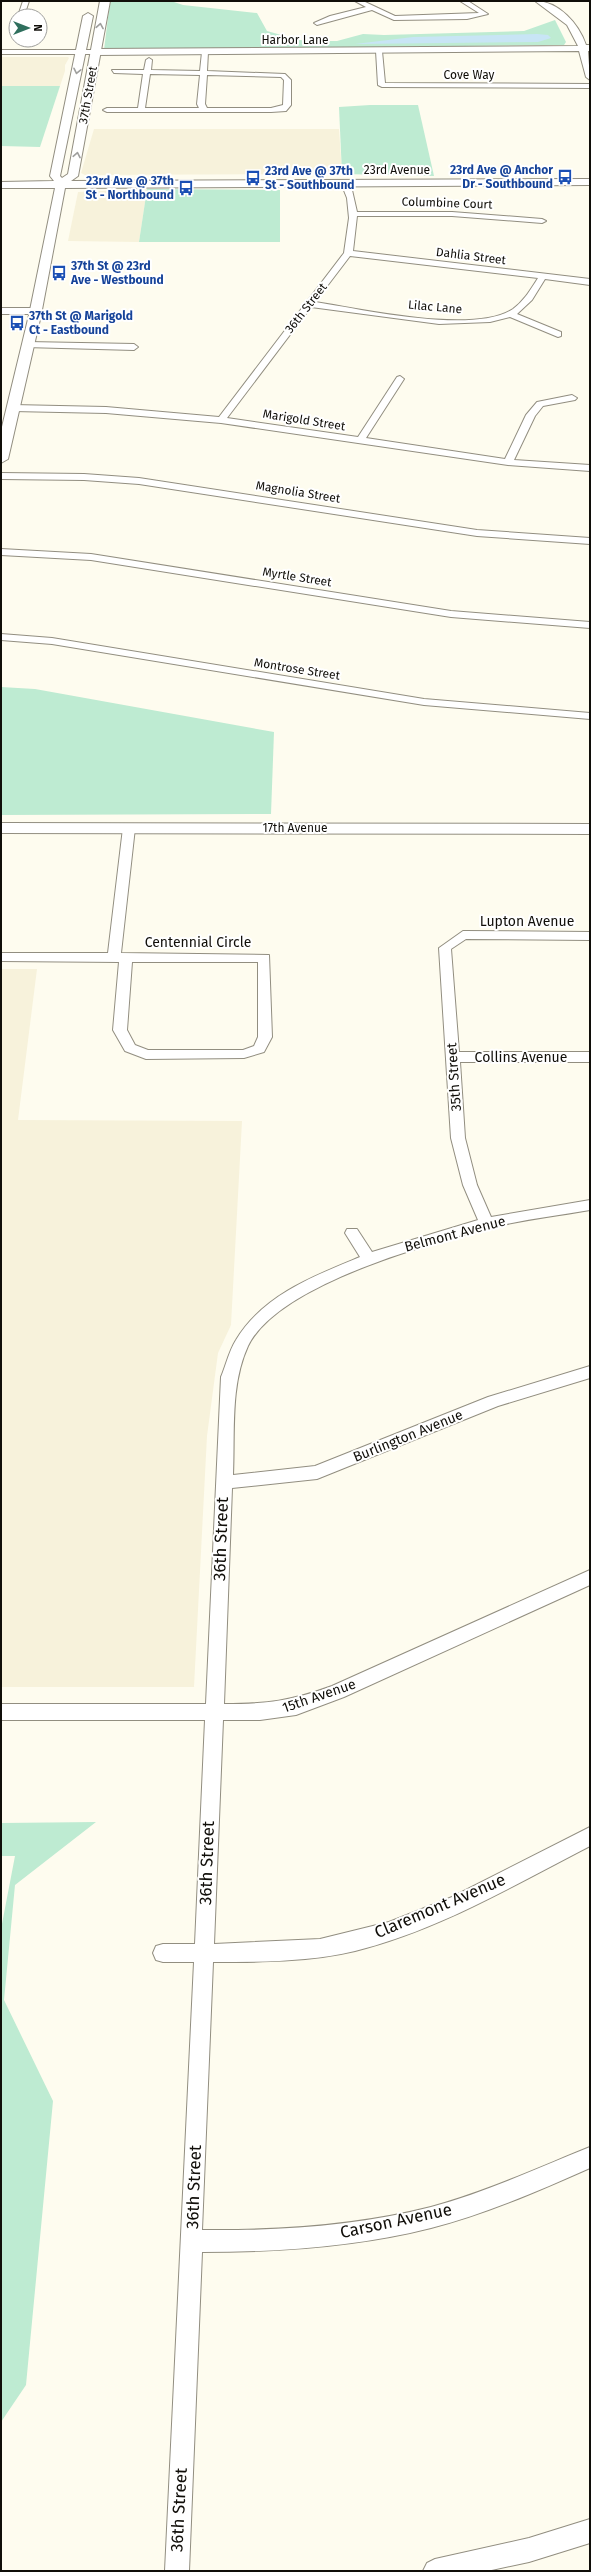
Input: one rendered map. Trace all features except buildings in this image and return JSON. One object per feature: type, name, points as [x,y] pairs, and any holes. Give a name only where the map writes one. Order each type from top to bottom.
[{"type":"main road","name":"37th Street","points":[[13,408],[36,311],[61,183],[73,176],[105,1]]},
{"type":"main road","name":"37th Street","points":[[61,183],[55,176],[90,7]]},
{"type":"main road","points":[[72,91],[89,91]]},
{"type":"main road","name":"23rd Avenue","points":[[1,180],[43,180],[61,183]]},
{"type":"main road","name":"23rd Avenue","points":[[1,185],[61,183],[590,182]]},
{"type":"main road","points":[[1,459],[4,435],[13,408]]},
{"type":"main road","name":"17th Avenue","points":[[1,828],[590,829]]},
{"type":"street","points":[[358,1],[394,18],[485,14],[463,1]]},
{"type":"street","points":[[539,1],[560,12],[572,23],[586,48],[590,77]]},
{"type":"street","points":[[317,23],[332,16],[372,8]]},
{"type":"street","name":"Harbor Lane","points":[[1,52],[379,52],[586,48]]},
{"type":"street","points":[[203,108],[203,74],[205,52]]},
{"type":"street","name":"Cove Way","points":[[379,52],[382,85],[590,86]]},
{"type":"street","points":[[141,110],[149,60]]},
{"type":"street","points":[[107,110],[203,108],[283,109],[287,105],[288,80],[283,75],[114,72]]},
{"type":"street","name":"36th Street","points":[[221,420],[348,253],[352,242],[352,214],[350,189],[345,183]]},
{"type":"street","name":"Columbine Court","points":[[352,214],[452,214],[542,221]]},
{"type":"street","name":"Dahlia Street","points":[[348,253],[542,278],[590,282]]},
{"type":"street","name":"Lilac Lane","points":[[310,304],[445,322],[487,320],[511,314],[526,302],[542,278]]},
{"type":"street","points":[[1,311],[36,311]]},
{"type":"street","points":[[511,314],[558,334]]},
{"type":"street","points":[[28,344],[134,347]]},
{"type":"street","points":[[360,441],[400,379]]},
{"type":"street","points":[[508,462],[531,415],[540,404],[572,398]]},
{"type":"street","name":"Marigold Street","points":[[13,408],[106,410],[221,420],[508,462],[590,468]]},
{"type":"street","name":"Magnolia Street","points":[[1,476],[84,477],[139,481],[477,533],[590,541]]},
{"type":"street","name":"Myrtle Street","points":[[1,552],[91,557],[451,614],[590,625]]},
{"type":"street","name":"Montrose Street","points":[[1,637],[52,641],[424,702],[590,716]]},
{"type":"street","points":[[120,958],[129,828]]},
{"type":"street","name":"Lupton Avenue","points":[[463,935],[590,936]]},
{"type":"street","name":"35th Street","points":[[463,935],[445,948],[449,989],[452,1057],[462,1157],[486,1223]]},
{"type":"street","name":"Centennial Circle","points":[[1,957],[264,958],[265,1037],[259,1049],[244,1054],[146,1055],[130,1048],[120,1030],[120,958]]},
{"type":"street","name":"Collins Avenue","points":[[452,1057],[590,1057]]},
{"type":"street","name":"Belmont Avenue","points":[[369,1259],[486,1223],[590,1206]]},
{"type":"street","points":[[352,1233],[369,1259]]},
{"type":"street","name":"36th Street","points":[[177,2571],[214,1712],[222,1482],[229,1377],[242,1343],[264,1316],[284,1299],[315,1282],[369,1259]]},
{"type":"street","name":"Burlington Avenue","points":[[222,1482],[287,1477],[318,1472],[494,1401],[590,1372]]},
{"type":"street","name":"15th Avenue","points":[[1,1712],[277,1711],[338,1692],[590,1577]]},
{"type":"street","name":"Claremont Avenue","points":[[163,1953],[204,1953],[321,1948],[399,1928],[464,1900],[590,1836]]},
{"type":"street","name":"Carson Avenue","points":[[192,2241],[260,2241],[321,2236],[390,2226],[432,2217],[527,2186],[590,2157]]},
{"type":"street","points":[[435,2571],[529,2550],[590,2531]]},
{"type":"shaded area","points":[[1,57],[69,58],[65,65],[65,71],[60,86],[1,86]]},
{"type":"shaded area","points":[[94,129],[339,129],[342,174],[85,175],[81,173]]},
{"type":"shaded area","points":[[147,189],[139,242],[68,241],[78,192]]},
{"type":"shaded area","points":[[1,969],[37,969],[18,1120],[242,1121],[231,1325],[218,1353],[207,1436],[194,1687],[1,1687]]},
{"type":"green space","points":[[110,1],[171,1],[183,5],[257,13],[267,31],[299,40],[337,41],[363,34],[384,35],[524,31],[555,20],[566,42],[564,45],[104,50]]},
{"type":"green space","points":[[1,86],[60,86],[40,147],[1,146]]},
{"type":"green space","points":[[370,105],[418,105],[434,176],[342,174],[339,107]]},
{"type":"green space","points":[[147,189],[280,190],[280,242],[139,242]]},
{"type":"green space","points":[[1,687],[35,689],[274,732],[271,814],[1,815]]},
{"type":"green space","points":[[96,1822],[15,1885],[4,2000],[53,2101],[26,2385],[1,2422],[1,1929],[15,1856],[1,1856],[1,1823]]},
{"type":"water","points":[[548,35],[551,38],[538,42],[355,44],[413,37]]},
{"type":"place","name":"23rd Ave @ Anchor Dr - Southbound","points":[[565,177]]},
{"type":"place","name":"23rd Ave @ 37th St - Southbound","points":[[253,178]]},
{"type":"place","name":"23rd Ave @ 37th St - Northbound","points":[[186,188]]},
{"type":"place","name":"37th St @ 23rd Ave - Westbound","points":[[59,273]]},
{"type":"place","name":"37th St @ Marigold Ct - Eastbound","points":[[17,323]]}]
